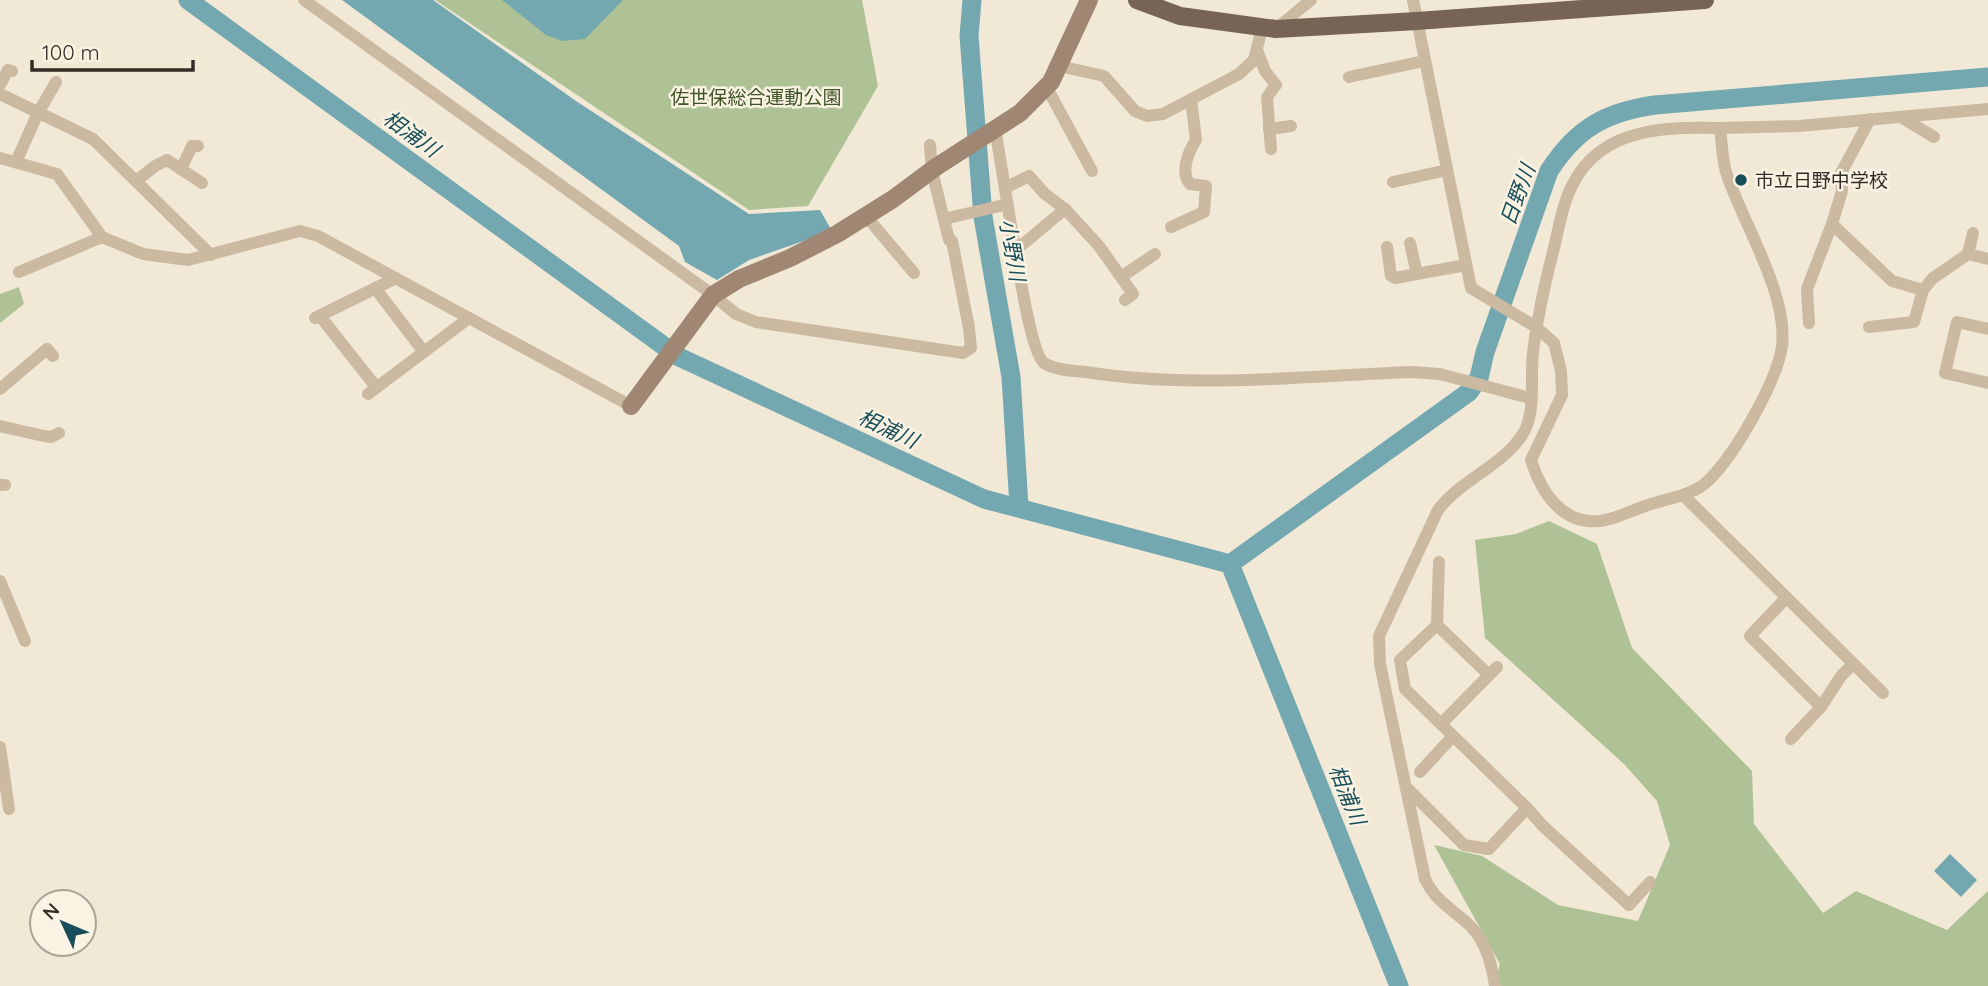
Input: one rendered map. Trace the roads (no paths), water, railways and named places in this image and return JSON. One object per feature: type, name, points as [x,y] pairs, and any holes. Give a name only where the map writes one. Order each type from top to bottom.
[{"type":"main road","points":[[1137,0],[1180,16],[1269,28],[1417,21],[1706,0]]},
{"type":"street","points":[[304,0],[710,297],[736,314],[757,322],[963,353],[971,348],[970,328],[952,241],[949,240],[944,219],[930,145]]},
{"type":"street","points":[[0,158],[57,174],[102,237],[143,254],[188,260],[300,231],[318,236],[469,317],[635,401],[710,297],[738,279],[825,240],[866,216],[1020,113],[1046,86],[1059,66],[1089,0]]},
{"type":"street","points":[[1059,66],[1104,76],[1135,111],[1147,117],[1163,114],[1240,74],[1254,60],[1269,28],[1311,0]]},
{"type":"street","points":[[1413,0],[1471,288],[1531,325],[1553,343],[1561,371],[1562,395],[1531,460],[1536,477],[1548,498],[1566,515],[1601,521],[1683,495],[1708,482],[1734,448],[1774,376],[1782,345],[1782,314],[1773,285],[1726,172],[1720,128]]},
{"type":"street","points":[[1257,50],[1265,71],[1276,86],[1267,97],[1271,149]]},
{"type":"street","points":[[1349,76],[1424,61]]},
{"type":"street","points":[[0,86],[8,70]]},
{"type":"street","points":[[16,162],[38,113],[56,82]]},
{"type":"street","points":[[1046,86],[1091,172]]},
{"type":"street","points":[[1271,92],[1289,88]]},
{"type":"street","points":[[0,94],[93,139],[211,255]]},
{"type":"street","points":[[1171,227],[1204,212],[1206,186],[1190,184],[1185,171],[1196,140],[1191,99]]},
{"type":"street","points":[[1495,986],[1484,947],[1469,923],[1433,894],[1425,879],[1380,664],[1380,636],[1438,510],[1447,498],[1488,469],[1524,432],[1532,412],[1531,325],[1573,182],[1588,161],[1607,147],[1647,130],[1671,127],[1799,126],[1988,109]]},
{"type":"street","points":[[1901,117],[1934,137]]},
{"type":"street","points":[[1809,323],[1807,289],[1842,191],[1841,173],[1870,119]]},
{"type":"street","points":[[1269,129],[1291,126]]},
{"type":"street","points":[[992,130],[1005,188],[1024,301],[1038,354],[1044,363],[1061,369],[1106,376],[1198,381],[1411,372],[1440,374],[1530,398]]},
{"type":"street","points":[[181,169],[192,146],[198,146]]},
{"type":"street","points":[[136,181],[167,160],[202,183]]},
{"type":"street","points":[[1393,182],[1447,170]]},
{"type":"street","points":[[1005,188],[1029,176],[1045,194],[1065,209],[1099,247],[1133,294],[1125,300]]},
{"type":"street","points":[[944,219],[1007,204]]},
{"type":"street","points":[[1014,244],[1022,245],[1065,209]]},
{"type":"street","points":[[866,216],[914,273]]},
{"type":"street","points":[[1832,224],[1892,282],[1923,290]]},
{"type":"street","points":[[1869,327],[1914,321],[1923,290],[1933,278],[1968,254],[1973,233]]},
{"type":"street","points":[[19,272],[102,237]]},
{"type":"street","points":[[1410,243],[1417,274]]},
{"type":"street","points":[[1387,247],[1391,276],[1395,278],[1466,265]]},
{"type":"street","points":[[1121,277],[1155,254]]},
{"type":"street","points":[[1968,254],[1988,258]]},
{"type":"street","points":[[396,278],[317,317],[372,391],[469,317]]},
{"type":"street","points":[[375,288],[424,352]]},
{"type":"street","points":[[1988,329],[1957,322],[1945,373],[1988,383]]},
{"type":"street","points":[[0,388],[47,349],[53,356]]},
{"type":"street","points":[[0,426],[51,437],[59,433]]},
{"type":"street","points":[[1683,495],[1883,692]]},
{"type":"street","points":[[1438,562],[1437,625],[1400,660],[1405,689],[1543,826],[1629,905],[1650,883]]},
{"type":"street","points":[[0,581],[19,636]]},
{"type":"street","points":[[1786,598],[1750,636],[1821,707]]},
{"type":"street","points":[[1437,625],[1493,671],[1441,723]]},
{"type":"street","points":[[1791,739],[1821,707],[1840,676],[1853,664]]},
{"type":"street","points":[[1420,772],[1453,736]]},
{"type":"street","points":[[0,747],[9,809]]},
{"type":"street","points":[[1408,789],[1464,845],[1489,849],[1527,808]]},
{"type":"water","points":[[342,0],[433,0],[576,101],[749,214],[820,210],[832,231],[749,260],[717,280],[685,262],[679,246]]},
{"type":"water","points":[[502,0],[623,0],[585,39],[562,41],[546,35]]},
{"type":"water","points":[[1950,854],[1977,880],[1961,897],[1934,871]]},
{"type":"waterway","name":"相浦川","points":[[188,0],[679,357],[984,499],[1230,564],[1399,986]]},
{"type":"waterway","name":"小野川","points":[[972,0],[969,36],[983,217],[1011,377],[1019,507]]},
{"type":"waterway","name":"日野川","points":[[1230,564],[1469,392],[1479,378],[1485,352],[1549,171],[1570,144],[1593,125],[1621,112],[1655,105],[1988,77]]},
{"type":"place","name":"市立日野中学校","points":[[1741,180]]},
{"type":"park label","name":"佐世保総合運動公園","points":[[756,97]]}]
